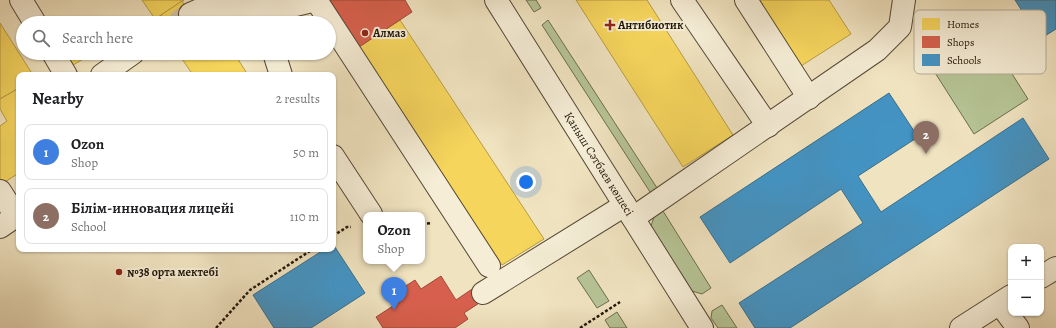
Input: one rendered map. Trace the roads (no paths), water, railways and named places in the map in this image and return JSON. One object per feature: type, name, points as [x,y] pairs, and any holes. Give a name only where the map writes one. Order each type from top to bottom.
[{"type":"street","points":[[21,0],[31,16]]},
{"type":"street","points":[[190,14],[204,8],[261,16],[279,9],[316,0],[326,16]]},
{"type":"street","name":"Қаныш Сәтбаев көшесі","points":[[496,0],[702,328]]},
{"type":"street","points":[[682,0],[768,126]]},
{"type":"street","points":[[746,0],[809,98]]},
{"type":"street","points":[[483,293],[629,211],[768,126],[809,98],[883,44],[900,27],[904,0]]},
{"type":"street","points":[[336,31],[489,266]]},
{"type":"street","points":[[57,60],[64,72]]},
{"type":"street","points":[[106,72],[123,60]]},
{"type":"street","points":[[276,60],[280,72]]},
{"type":"street","points":[[336,161],[370,212]]},
{"type":"street","points":[[0,191],[12,219]]},
{"type":"street","points":[[1044,275],[1056,268]]},
{"type":"street","points":[[961,328],[1005,300],[1018,328]]},
{"type":"place","name":"Антибиотик","points":[[610,25]]},
{"type":"place","name":"Алмаз","points":[[365,33]]},
{"type":"place","name":"Білім-инновация лицейі","points":[[926,154]]},
{"type":"place","name":"№38 орта мектебі","points":[[119,272]]},
{"type":"place","name":"Ozon","points":[[394,310]]}]
